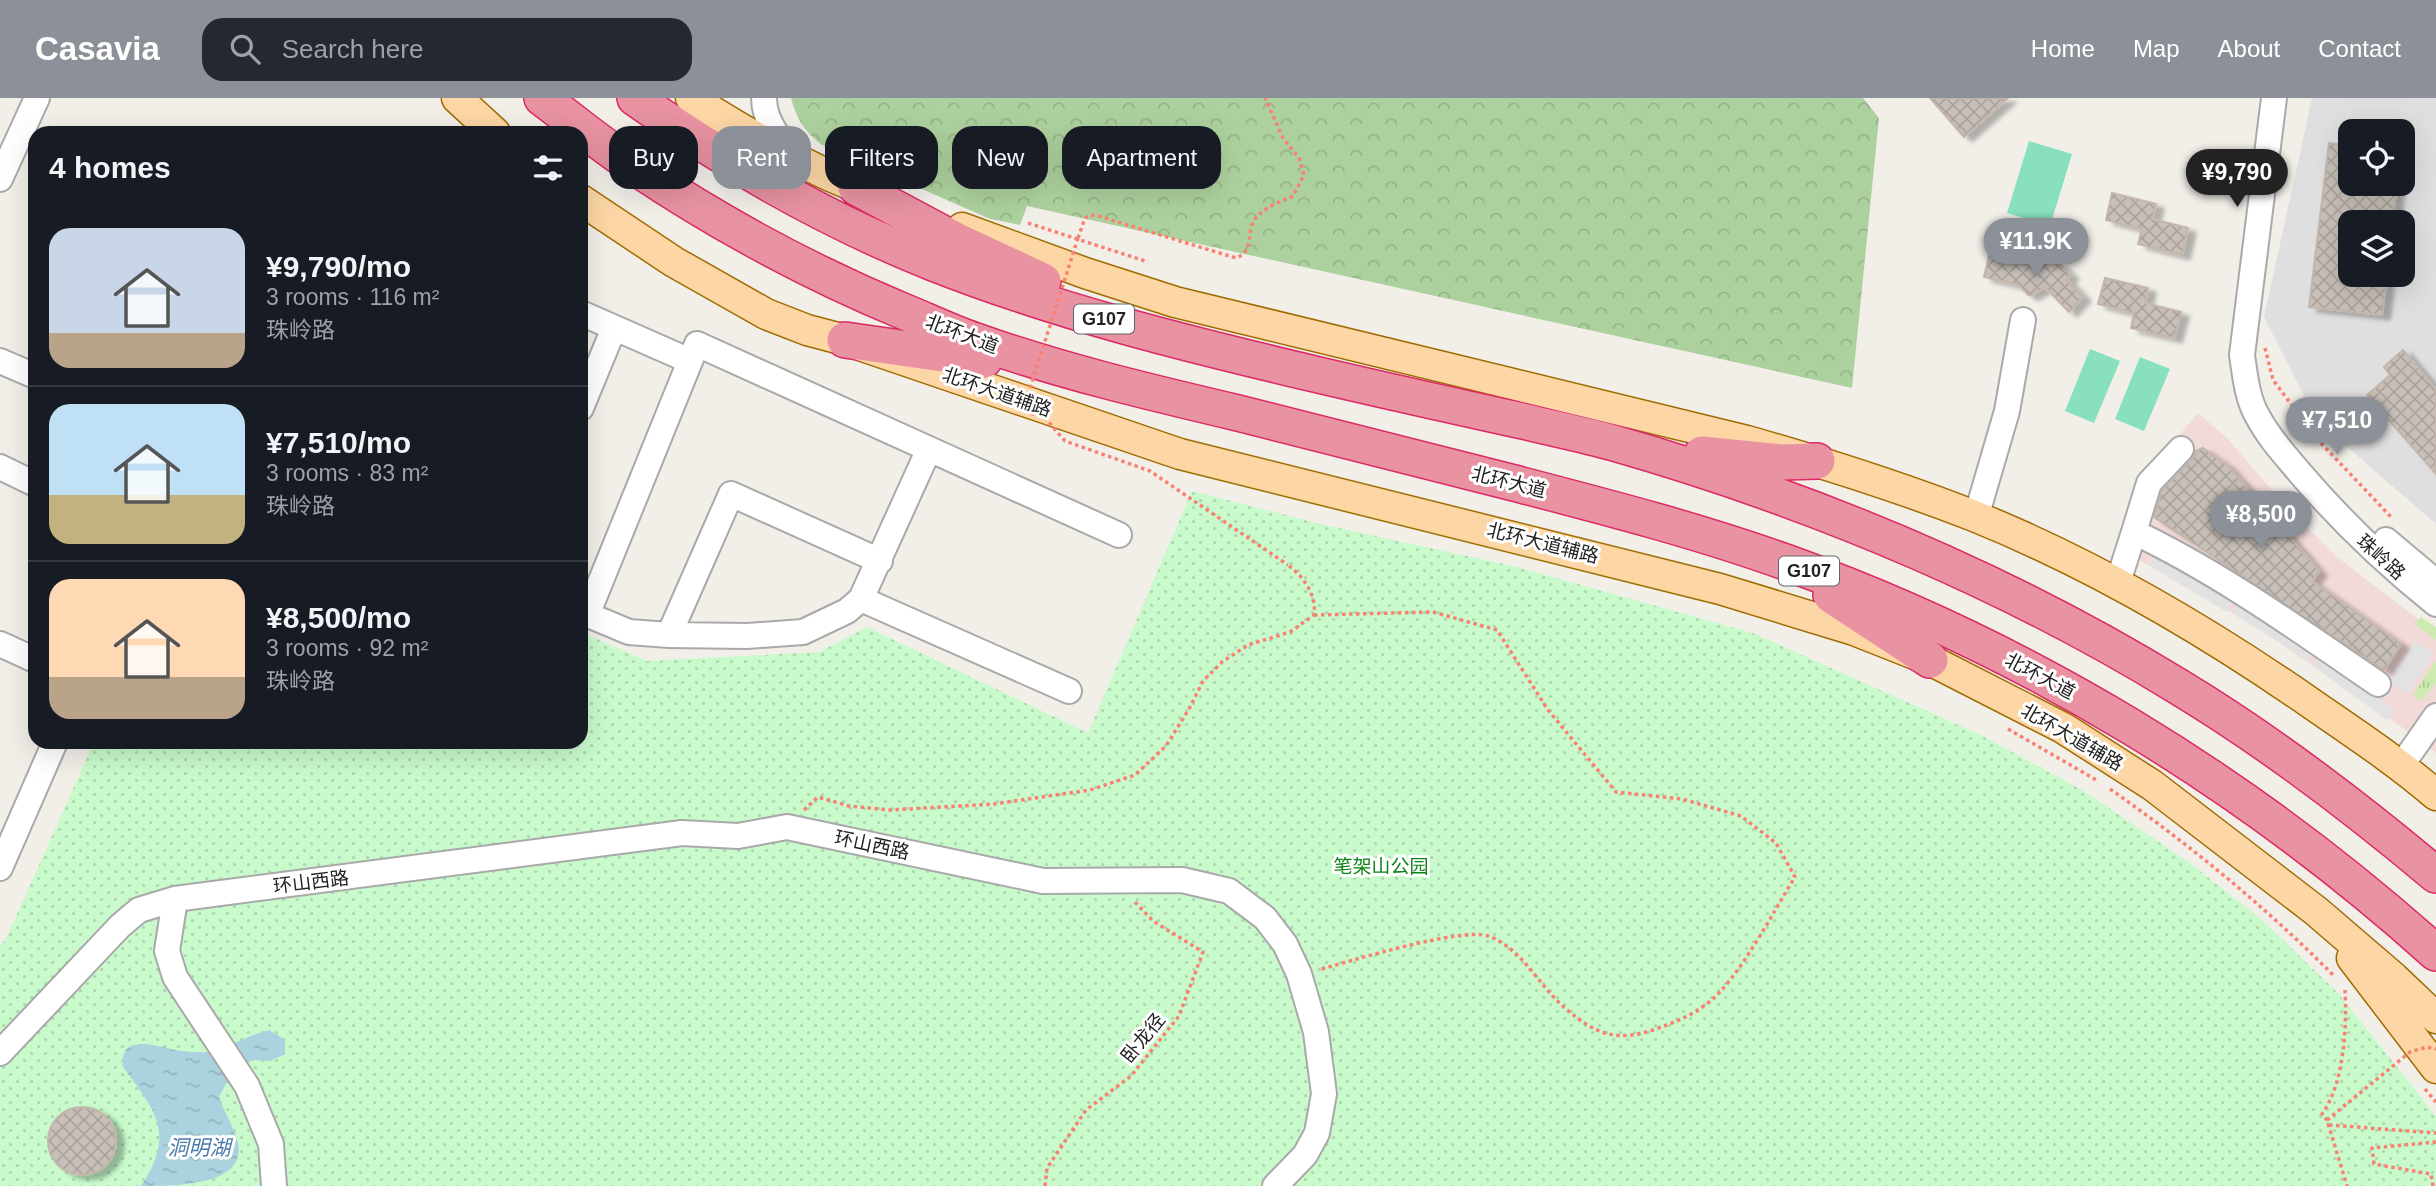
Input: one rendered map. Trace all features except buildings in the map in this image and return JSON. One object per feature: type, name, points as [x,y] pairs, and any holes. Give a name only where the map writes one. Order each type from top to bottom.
[{"type":"highway","name":"北环大道","points":[[542,98],[579,126]]},
{"type":"highway","name":"G107","points":[[635,98],[772,185],[879,240],[1029,298],[1320,375],[1611,442],[1802,503],[1906,544],[2012,594],[2169,681],[2321,783],[2436,876]]},
{"type":"highway","name":"北环大道","points":[[588,132],[633,166],[737,230],[846,288],[970,340],[1097,379],[1602,506],[1704,535],[1788,563],[1947,628],[2034,671],[2144,733],[2260,811],[2325,859],[2436,953]]},
{"type":"highway","points":[[860,189],[955,240],[1098,306],[1178,339]]},
{"type":"highway","points":[[845,340],[1097,379]]},
{"type":"highway","points":[[1611,442],[1733,458],[1817,461]]},
{"type":"highway","points":[[1788,563],[1859,615],[1930,660]]},
{"type":"main road","points":[[457,98],[487,126]]},
{"type":"main road","points":[[703,105],[737,126]]},
{"type":"main road","points":[[861,189],[1085,273],[1175,302],[1614,407],[1817,461],[1976,517],[2117,585],[2278,680],[2400,766],[2436,796]]},
{"type":"main road","name":"北环大道辅路","points":[[588,205],[674,262],[766,314],[807,330],[845,340],[1180,454],[1720,589],[1854,630],[1930,660],[2063,728],[2141,778],[2258,864],[2316,911],[2436,1018]]},
{"type":"main road","points":[[2316,911],[2394,1014],[2428,1074]]},
{"type":"street","points":[[0,179],[37,98]]},
{"type":"street","points":[[703,105],[723,115],[742,113],[763,98],[766,116],[772,126]]},
{"type":"street","name":"珠岭路","points":[[2274,98],[2242,355],[2247,387],[2256,415],[2275,444],[2325,503],[2366,544],[2436,604]]},
{"type":"street","points":[[588,316],[690,361]]},
{"type":"street","points":[[1976,517],[2007,411],[2023,320]]},
{"type":"street","name":"珠岭路","points":[[2246,325],[2256,373],[2267,400],[2287,433],[2371,526],[2436,582]]},
{"type":"street","points":[[588,391],[614,328]]},
{"type":"street","points":[[588,603],[697,344],[1119,535]]},
{"type":"street","points":[[0,361],[28,373]]},
{"type":"street","points":[[588,615],[629,632],[747,636],[803,632],[847,611],[861,599],[929,449]]},
{"type":"street","points":[[2117,585],[2149,482],[2181,449]]},
{"type":"street","points":[[0,467],[28,481]]},
{"type":"street","points":[[669,635],[731,494],[880,561]]},
{"type":"street","points":[[2134,532],[2177,552],[2378,684]]},
{"type":"street","points":[[861,599],[1069,691]]},
{"type":"street","points":[[0,644],[28,657]]},
{"type":"street","points":[[2400,766],[2436,716]]},
{"type":"street","points":[[0,868],[52,749]]},
{"type":"street","name":"环山西路","points":[[0,1053],[120,926],[139,910],[176,899],[682,833],[738,836],[787,827],[1043,881],[1182,880],[1229,891],[1265,918],[1285,944],[1299,974],[1316,1032],[1324,1094],[1317,1133],[1305,1155],[1275,1186]]},
{"type":"street","points":[[176,899],[167,951],[175,977],[247,1086],[271,1144],[274,1186]]},
{"type":"path","points":[[1265,98],[1283,138],[1299,158],[1304,175],[1293,196],[1272,205],[1254,220],[1248,248],[1236,258],[1098,216],[1085,218],[1023,410],[1046,419],[1065,441],[1150,471],[1288,565],[1301,575],[1311,595],[1314,615]]},
{"type":"path","points":[[1028,223],[1148,262]]},
{"type":"path","points":[[1070,254],[1081,257]]},
{"type":"path","points":[[2265,344],[2273,380],[2319,441],[2399,525]]},
{"type":"path","points":[[787,827],[818,797],[849,806],[890,810],[994,804],[1090,790],[1135,775],[1166,746],[1203,681],[1222,662],[1248,645],[1290,632],[1314,615],[1433,612],[1497,631],[1548,710],[1616,792],[1682,799],[1741,816],[1776,843],[1795,877],[1738,968],[1710,1002],[1685,1018],[1637,1035],[1609,1035],[1587,1027],[1559,1003],[1511,948],[1487,936],[1461,934],[1299,974]]},
{"type":"path","points":[[1998,723],[2105,785],[2158,822],[2246,893],[2336,978]]},
{"type":"path","name":"卧龙径","points":[[1045,1186],[1047,1168],[1086,1110],[1131,1076],[1179,1016],[1203,952],[1153,921],[1114,881]]},
{"type":"path","points":[[2347,1186],[2328,1123],[2322,1114],[2330,1103],[2341,1058],[2346,1018],[2345,988],[2353,997]]},
{"type":"path","points":[[2328,1123],[2410,1052],[2427,1047],[2436,1049]]},
{"type":"path","points":[[2394,1048],[2403,1059]]},
{"type":"path","points":[[2428,1074],[2436,1102]]},
{"type":"path","points":[[2328,1123],[2436,1133]]},
{"type":"path","points":[[2433,1186],[2431,1174],[2374,1164],[2372,1148],[2436,1142]]},
{"type":"shaded area","points":[[2312,98],[2436,98],[2436,524],[2316,420],[2264,317]]},
{"type":"shaded area","points":[[2198,413],[2228,439],[2281,501],[2336,556],[2436,633],[2436,753],[2252,624],[2118,548],[2139,482]]},
{"type":"shaded area","points":[[2156,552],[2235,599],[2227,612],[2148,565]]},
{"type":"shaded area","points":[[2239,601],[2315,649],[2308,661],[2232,613]]},
{"type":"shaded area","points":[[2415,641],[2434,653],[2408,694],[2389,681]]},
{"type":"shaded area","points":[[2320,654],[2394,709],[2387,720],[2312,665]]},
{"type":"green space","points":[[791,98],[1863,98],[1879,118],[1852,388],[1027,206],[1020,225],[990,219],[922,189],[938,189],[938,126],[825,126],[825,146],[811,135],[811,126],[804,126]]},
{"type":"green space","points":[[2029,141],[2072,154],[2050,226],[2007,213]]},
{"type":"green space","points":[[2090,349],[2120,361],[2094,423],[2065,411]]},
{"type":"green space","points":[[2140,357],[2170,369],[2144,431],[2115,419]]},
{"type":"green space","name":"笔架山公园","points":[[1192,491],[1325,525],[1517,567],[1753,633],[1981,735],[2082,790],[2190,863],[2261,919],[2338,993],[2436,1116],[2436,1186],[0,1186],[0,944],[5,941],[91,749],[588,749],[588,635],[647,661],[819,652],[867,627],[1088,733]]},
{"type":"green space","points":[[2421,617],[2436,627],[2436,640],[2414,624]]},
{"type":"green space","points":[[2436,661],[2436,683],[2422,701],[2413,695]]},
{"type":"water","name":"洞明湖","points":[[269,1030],[285,1040],[285,1054],[270,1061],[255,1060],[243,1064],[219,1097],[238,1143],[238,1157],[231,1168],[206,1181],[141,1186],[158,1151],[158,1123],[145,1097],[123,1067],[126,1050],[130,1046],[144,1044],[181,1051],[206,1052]]}]
